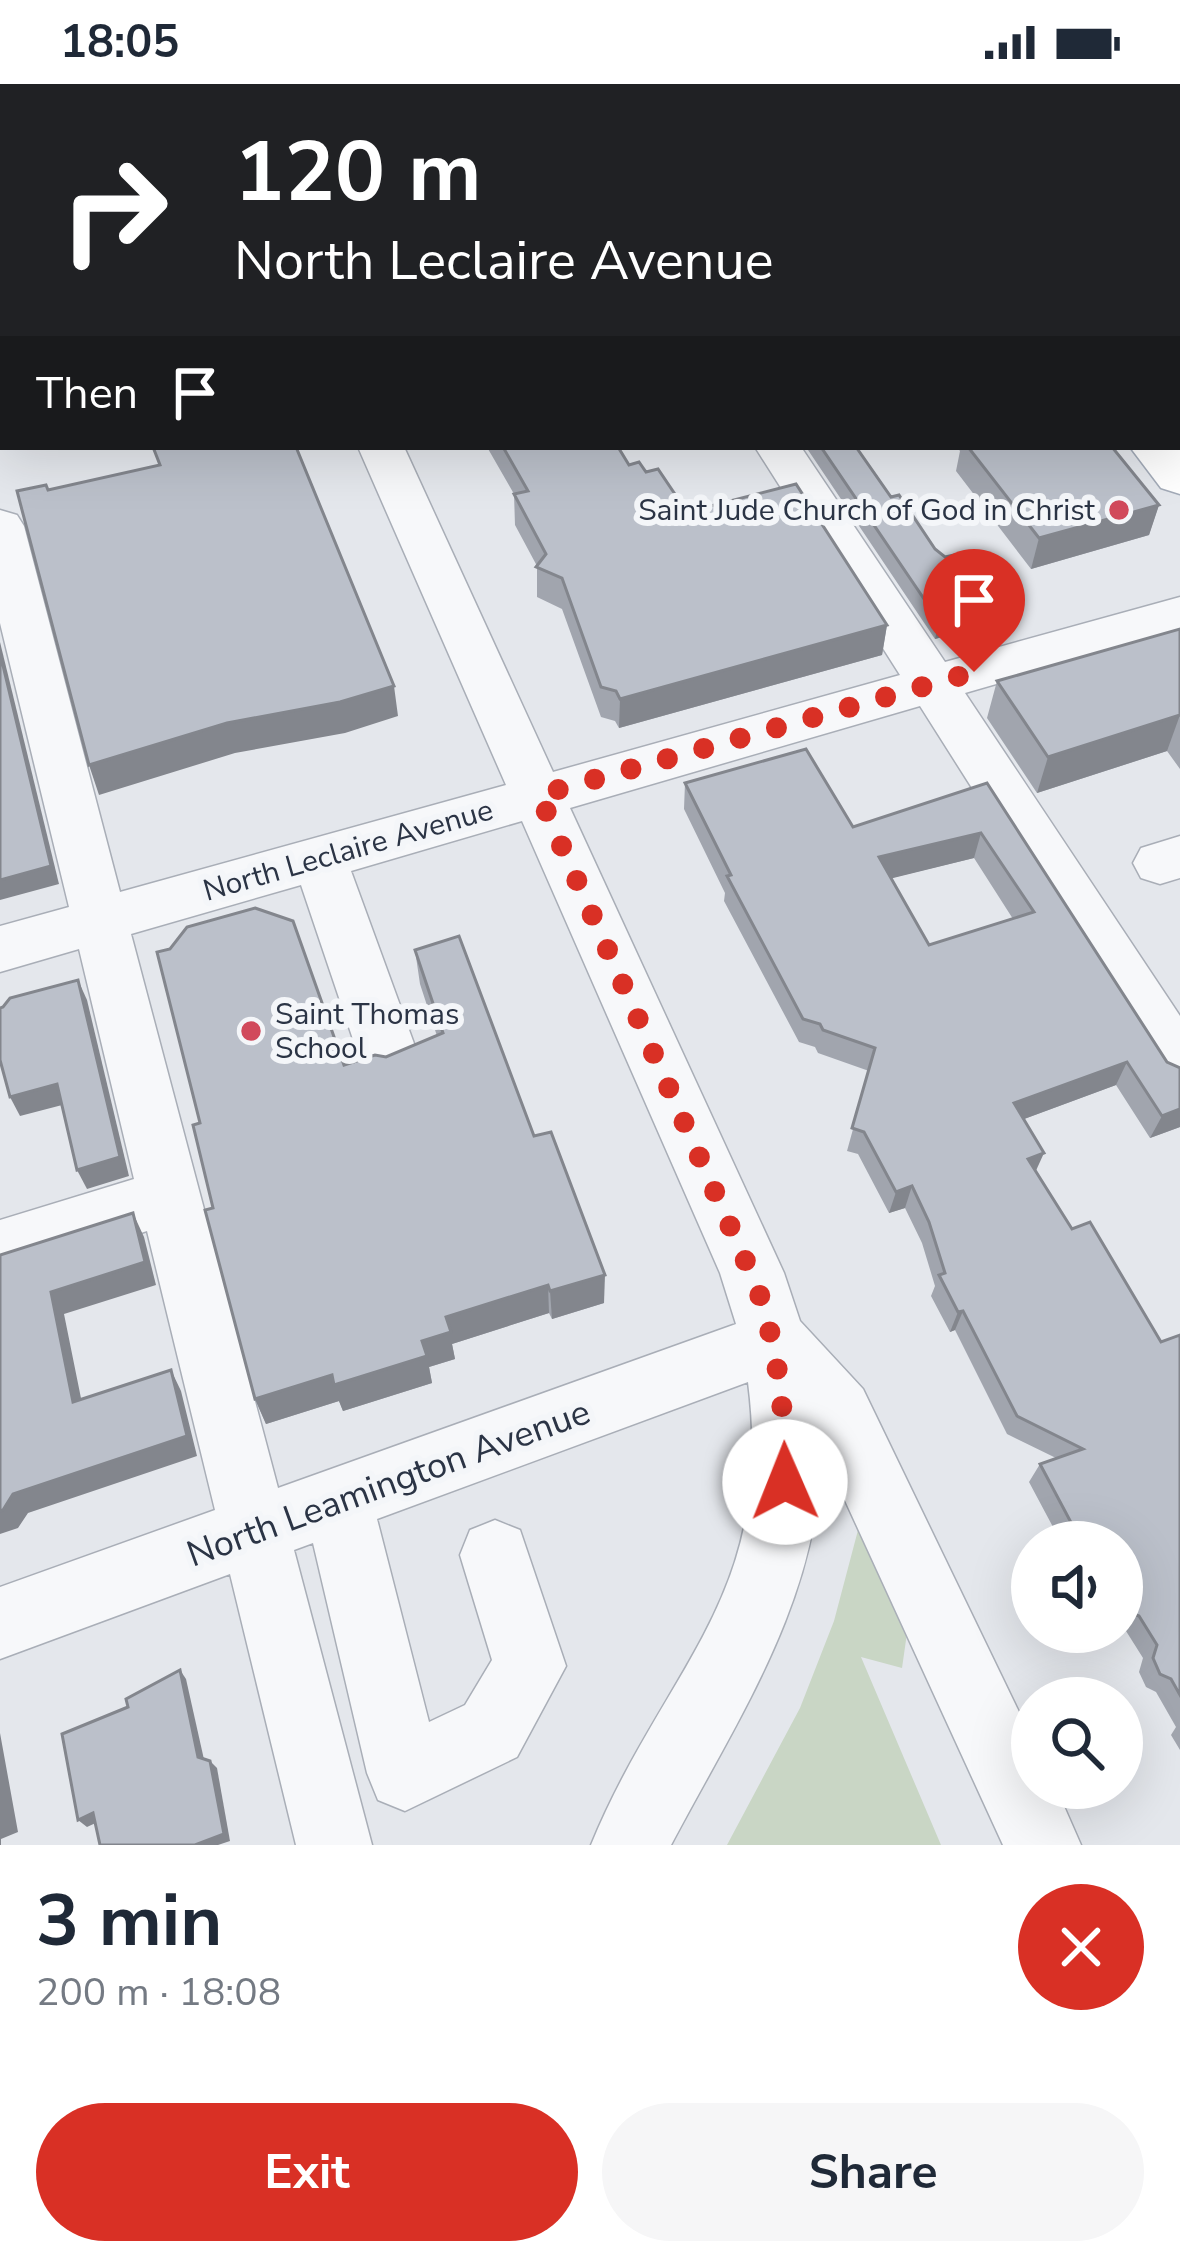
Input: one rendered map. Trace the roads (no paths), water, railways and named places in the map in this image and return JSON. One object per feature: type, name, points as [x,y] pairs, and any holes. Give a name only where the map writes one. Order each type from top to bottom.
[{"type":"main road","points":[[1158,450],[1180,476]]},
{"type":"street","points":[[382,450],[752,1273],[775,1341],[785,1462],[776,1551],[748,1624],[629,1845]]},
{"type":"street","points":[[780,450],[1180,1065]]},
{"type":"street","points":[[0,526],[334,1845]]},
{"type":"street","name":"North Leclaire Avenue","points":[[0,949],[1180,614]]},
{"type":"street","points":[[319,858],[390,1060]]},
{"type":"street","points":[[0,1250],[167,1197]]},
{"type":"street","points":[[775,1341],[839,1412],[1043,1845]]},
{"type":"street","name":"North Leamington Avenue","points":[[0,1623],[775,1341]]},
{"type":"street","points":[[338,1500],[405,1773],[490,1731],[530,1666],[495,1556]]},
{"type":"place","name":"Saint Jude Church of God in Christ","points":[[1119,510]]},
{"type":"place","name":"Saint Thomas School","points":[[251,1031]]}]
